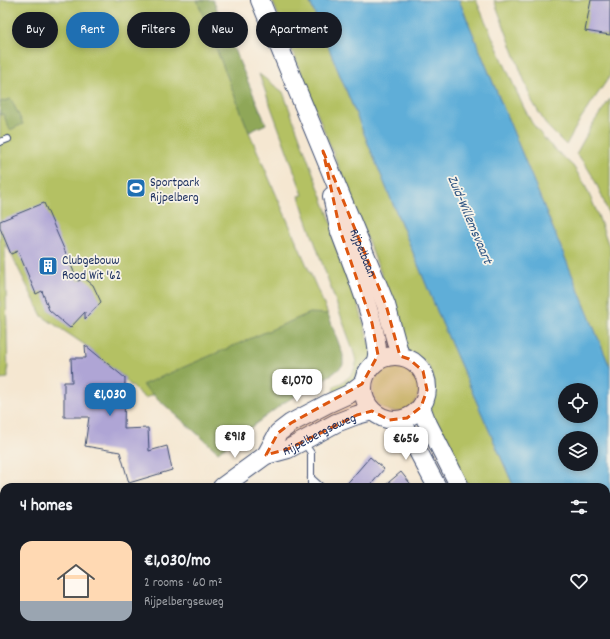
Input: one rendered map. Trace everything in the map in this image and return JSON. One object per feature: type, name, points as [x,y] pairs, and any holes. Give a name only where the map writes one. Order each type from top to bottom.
[{"type":"main road","name":"Rijpelbaan","points":[[260,0],[386,305],[400,356]]},
{"type":"main road","name":"Rijpelbaan","points":[[322,151],[340,230],[372,323],[377,343],[378,355],[376,360]]},
{"type":"main road","points":[[391,356],[400,356],[417,364],[423,371],[426,380],[426,399],[415,414],[399,420],[389,420],[380,417],[372,411],[366,403],[362,384],[364,376],[376,360],[391,356]]},
{"type":"main road","name":"Rijpelbergseweg","points":[[266,455],[278,433],[291,423],[349,394],[362,384]]},
{"type":"main road","points":[[421,407],[458,483]]},
{"type":"main road","name":"Rijpelbergseweg","points":[[228,483],[266,455],[288,449],[336,423],[372,411]]},
{"type":"main road","points":[[399,420],[410,436],[435,483]]},
{"type":"lane","points":[[0,142],[8,139]]},
{"type":"lane","points":[[303,441],[310,453],[311,483]]},
{"type":"lane","points":[[311,478],[317,483]]},
{"type":"highlighted area","points":[[323,151],[386,305],[400,356],[409,359],[423,371],[427,390],[421,407],[407,418],[389,420],[372,411],[357,415],[288,449],[266,455],[278,433],[291,423],[362,384],[378,355],[372,323],[340,230]]},
{"type":"green space","name":"Sportpark Rijpelberg","points":[[0,0],[202,0],[206,12],[198,12],[198,48],[219,48],[249,132],[328,314],[319,325],[145,398],[125,380],[125,378],[85,345],[42,316],[5,244],[8,378],[0,379]]},
{"type":"green space","points":[[197,0],[213,0],[218,12],[202,12]]},
{"type":"green space","points":[[272,0],[309,0],[314,12],[277,12]]},
{"type":"green space","points":[[459,0],[476,0],[532,123],[548,143],[573,166],[584,183],[596,210],[610,249],[610,367]]},
{"type":"green space","points":[[494,0],[498,2],[510,0],[596,0],[591,32],[610,36],[610,76],[581,118],[566,145],[547,126],[532,101]]},
{"type":"green space","points":[[216,48],[234,48],[266,124],[249,132]]},
{"type":"green space","points":[[291,48],[329,48],[442,323],[512,483],[466,483],[429,409],[435,391],[432,372],[425,362],[407,350],[402,337],[396,311]]},
{"type":"green space","points":[[259,74],[283,92],[349,270],[373,357],[364,367],[358,380],[333,396],[334,386],[345,380],[354,371],[356,363],[355,358],[304,212],[299,196],[303,195]]},
{"type":"green space","points":[[11,99],[23,124],[10,130],[3,114],[0,115],[0,102]]},
{"type":"green space","points":[[610,99],[610,218],[592,175],[576,154],[592,125]]},
{"type":"green space","points":[[310,313],[328,314],[343,355],[343,365],[334,373],[285,402],[218,452],[142,385]]},
{"type":"green space","points":[[396,366],[409,370],[415,376],[419,389],[415,402],[409,408],[396,412],[383,408],[377,402],[373,389],[377,376],[383,370]]},
{"type":"water","name":"Zuid-Willemsvaart","points":[[309,0],[459,0],[610,367],[610,483],[512,483],[442,323],[329,48],[342,48],[342,12],[314,12]]},
{"type":"building","points":[[591,0],[610,0],[610,35],[585,31]]},
{"type":"building","name":"Clubgebouw Rood Wit '62","points":[[44,203],[78,281],[84,278],[93,285],[101,302],[85,319],[85,312],[70,328],[49,310],[42,291],[36,294],[18,251],[11,254],[0,228],[0,221]]},
{"type":"building","points":[[85,345],[125,378],[124,429],[148,428],[149,451],[167,446],[172,470],[129,483],[120,452],[85,446],[89,417],[64,417],[64,382],[72,382],[71,358],[86,358]]},
{"type":"building","points":[[370,457],[384,469],[372,483],[347,483]]},
{"type":"building","points":[[401,472],[410,483],[388,483]]},
{"type":"place","name":"Sportpark Rijpelberg","points":[[136,188]]},
{"type":"place","name":"Clubgebouw Rood Wit '62","points":[[48,266]]}]
